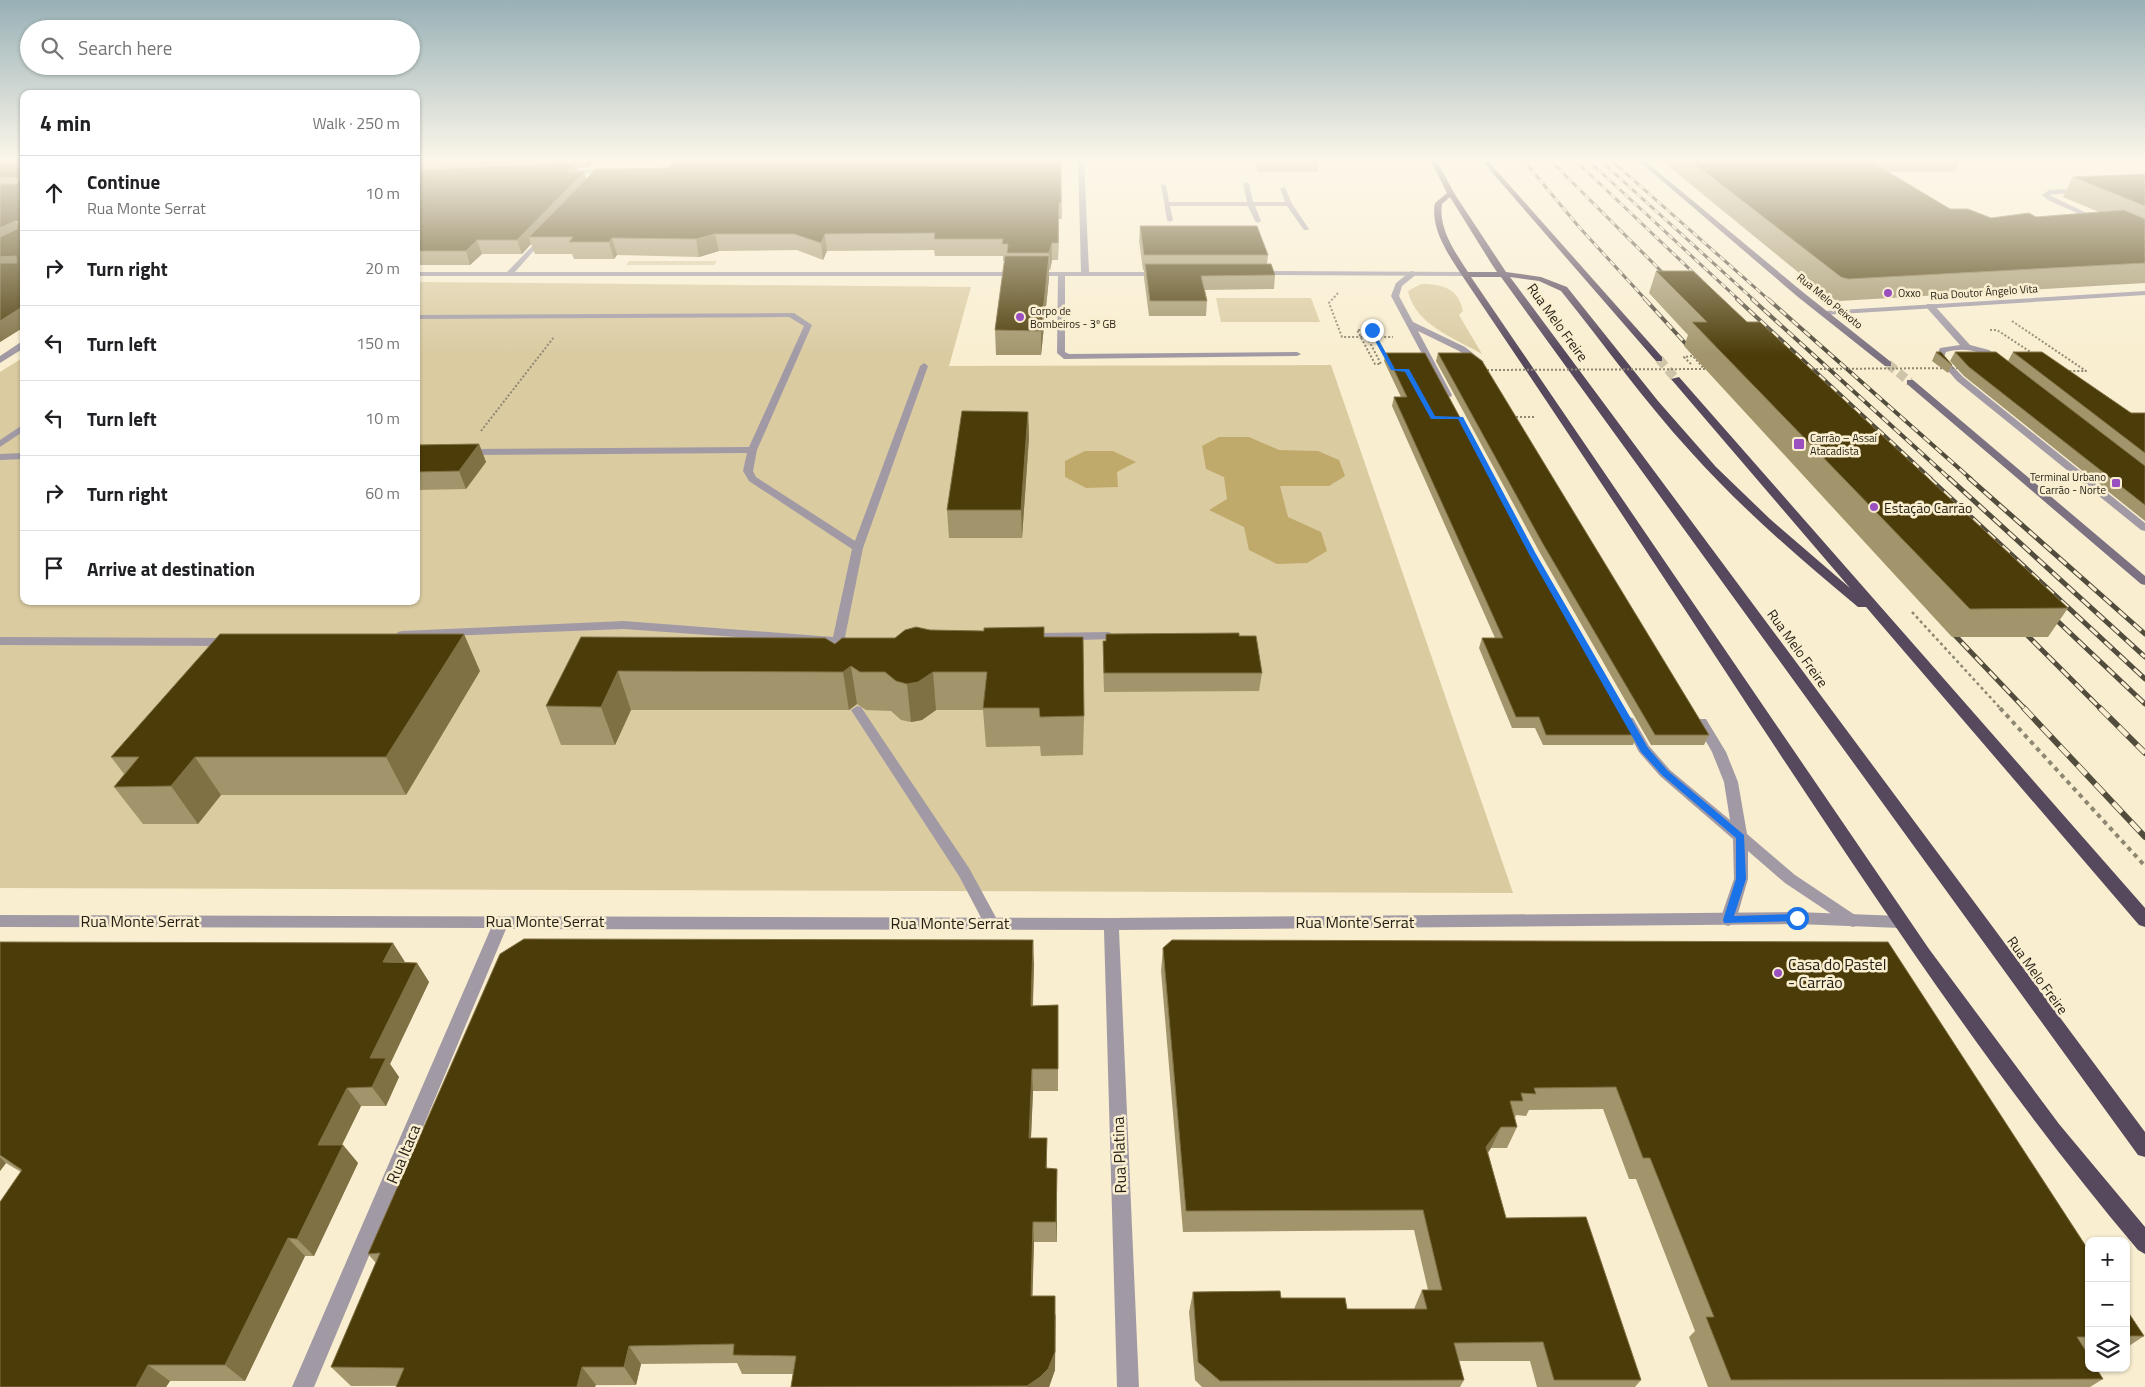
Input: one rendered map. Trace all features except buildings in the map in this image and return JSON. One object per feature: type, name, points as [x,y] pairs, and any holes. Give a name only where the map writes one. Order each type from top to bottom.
[{"type":"highway","points":[[1441,226],[1449,248],[1465,274],[1900,922],[2014,1082],[2106,1199],[2145,1244]]},
{"type":"highway","name":"Rua Melo Freire","points":[[1472,226],[1504,275],[2145,1148]]},
{"type":"highway","points":[[1542,226],[1659,359]]},
{"type":"highway","points":[[1465,274],[1504,275],[1548,281],[1564,289],[1657,408],[1711,468],[1779,534],[1895,632]]},
{"type":"highway","points":[[1676,379],[2145,920]]},
{"type":"main road","name":"Rua Melo Peixoto","points":[[1720,226],[1888,364]]},
{"type":"main road","points":[[1910,382],[2145,582]]},
{"type":"street","points":[[1083,226],[1084,274]]},
{"type":"street","points":[[509,274],[547,233]]},
{"type":"street","points":[[1414,273],[1401,281],[1395,288],[1395,296],[1451,401]]},
{"type":"street","points":[[420,274],[1170,274]]},
{"type":"street","points":[[1061,274],[1061,354],[1067,357],[1297,354]]},
{"type":"street","points":[[1245,274],[1465,274]]},
{"type":"street","name":"Rua Doutor Ângelo Vita","points":[[1824,313],[2145,293]]},
{"type":"street","points":[[1930,306],[1967,347]]},
{"type":"street","points":[[420,317],[791,315],[800,319],[808,325],[752,450],[748,472],[752,479],[858,548]]},
{"type":"street","points":[[1410,324],[1462,349],[1476,358],[1486,372]]},
{"type":"street","points":[[0,360],[20,347]]},
{"type":"street","points":[[2010,369],[1995,357],[1967,347],[1943,350],[1940,357],[1960,379],[2145,528]]},
{"type":"street","points":[[840,667],[838,641],[858,548],[924,366]]},
{"type":"street","points":[[0,444],[20,430]]},
{"type":"street","points":[[458,452],[752,450]]},
{"type":"street","points":[[0,457],[20,456]]},
{"type":"street","points":[[389,635],[624,624],[857,641]]},
{"type":"street","points":[[1032,638],[1109,636]]},
{"type":"street","points":[[0,641],[242,642]]},
{"type":"street","points":[[1620,707],[1644,750],[1665,773],[1790,879],[1853,921]]},
{"type":"street","points":[[857,710],[964,872],[990,923]]},
{"type":"street","points":[[1694,711],[1719,752],[1731,782],[1740,837],[1741,879],[1728,920]]},
{"type":"street","name":"Rua Monte Serrat","points":[[0,921],[1111,924],[1797,918],[1900,922]]},
{"type":"street","name":"Rua Itaca","points":[[303,1387],[502,921]]},
{"type":"street","name":"Rua Platina","points":[[1111,924],[1128,1387]]},
{"type":"path","points":[[1333,274],[1339,295],[1329,303],[1342,337],[1367,337],[1381,364],[1374,364],[1357,330],[1372,330],[1389,362]]},
{"type":"path","points":[[1984,303],[2086,371],[2067,371]]},
{"type":"path","points":[[458,452],[570,316]]},
{"type":"path","points":[[1993,336],[1985,330],[1997,330],[2035,356]]},
{"type":"path","points":[[1691,364],[1684,356],[1693,356],[1704,369]]},
{"type":"path","points":[[1806,369],[1969,368]]},
{"type":"path","points":[[1486,372],[1713,369]]},
{"type":"path","points":[[1507,417],[1562,416]]},
{"type":"shaded area","points":[[629,261],[717,261],[714,265],[626,265]]},
{"type":"shaded area","points":[[420,282],[971,287],[949,366],[1331,365],[1513,893],[0,888],[0,372],[20,360],[20,605],[420,605]]},
{"type":"shaded area","points":[[1421,284],[1443,286],[1453,292],[1461,303],[1463,311],[1459,315],[1482,354],[1427,322],[1419,313],[1412,303],[1408,291]]},
{"type":"shaded area","points":[[1216,298],[1311,298],[1320,322],[1221,322]]},
{"type":"shaded area","points":[[1219,437],[1249,437],[1279,450],[1318,451],[1339,460],[1345,476],[1329,486],[1280,486],[1288,517],[1321,532],[1327,551],[1307,563],[1277,564],[1249,550],[1244,527],[1209,510],[1227,499],[1224,477],[1206,469],[1202,446]]},
{"type":"shaded area","points":[[1085,451],[1113,451],[1136,462],[1117,472],[1118,487],[1086,488],[1065,477],[1065,461]]},
{"type":"tunnel","points":[[1659,359],[1676,379]]},
{"type":"tunnel","points":[[1888,364],[1910,382]]},
{"type":"railway","points":[[1578,226],[1646,300]]},
{"type":"railway","points":[[1616,226],[1670,280]]},
{"type":"railway","points":[[1644,226],[1700,279]]},
{"type":"railway","points":[[1659,226],[1739,300]]},
{"type":"railway","points":[[1672,226],[1754,300]]},
{"type":"railway","points":[[1685,226],[1769,300]]},
{"type":"railway","points":[[1645,299],[1695,354]]},
{"type":"railway","points":[[1737,299],[1931,479]]},
{"type":"railway","points":[[1752,299],[1950,479]]},
{"type":"railway","points":[[1768,299],[1971,479]]},
{"type":"railway","points":[[1929,478],[2145,679]]},
{"type":"railway","points":[[1949,478],[2145,657]]},
{"type":"railway","points":[[1969,478],[2145,634]]},
{"type":"railway","points":[[2049,613],[2145,704]]},
{"type":"railway","points":[[2019,627],[2145,753]]},
{"type":"railway","points":[[1948,628],[2025,709]]},
{"type":"railway","points":[[2024,708],[2145,837]]},
{"type":"place","name":"Oxxo","points":[[1888,293]]},
{"type":"place","name":"Corpo de Bombeiros - 3º GB","points":[[1020,317]]},
{"type":"place","name":"Carrão – Assaí Atacadista","points":[[1799,444]]},
{"type":"place","name":"Terminal Urbano Carrão - Norte","points":[[2116,483]]},
{"type":"place","name":"Estação Carrão","points":[[1874,507]]},
{"type":"place","name":"Casa do Pastel - Carrão","points":[[1778,973]]},
{"type":"route","points":[[1372,330],[1394,370],[1407,370],[1433,418],[1460,417],[1533,554],[1644,750],[1665,773],[1740,837],[1741,879],[1728,920],[1797,918]]}]
